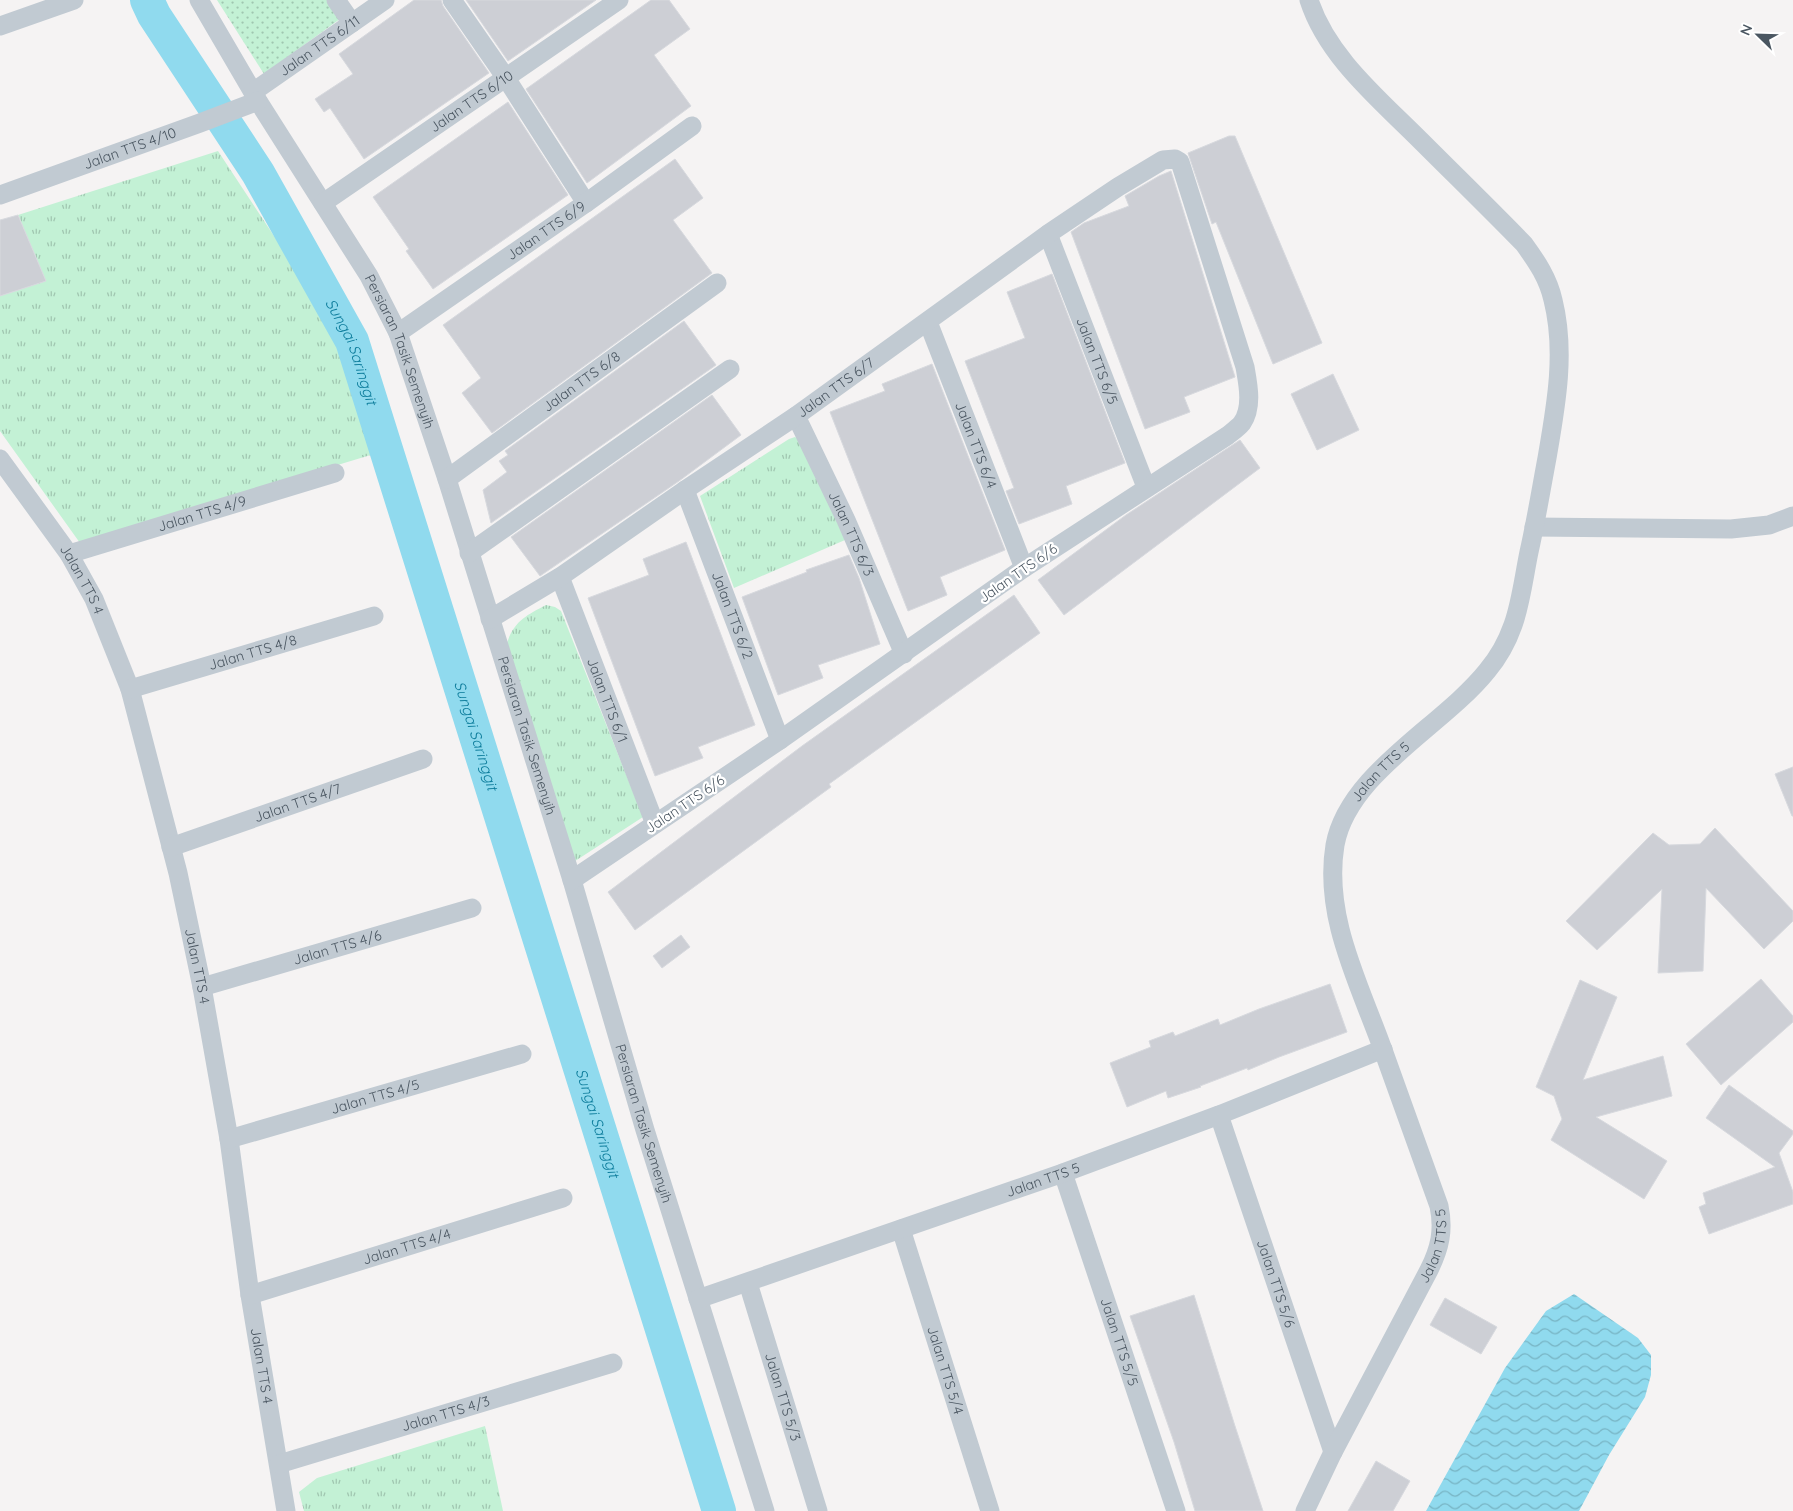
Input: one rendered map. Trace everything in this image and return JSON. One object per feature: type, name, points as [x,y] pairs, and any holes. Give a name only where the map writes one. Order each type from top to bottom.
[{"type":"street","points":[[0,26],[74,0]]},
{"type":"street","name":"Persiaran Tasik Semenyih","points":[[199,0],[256,96],[369,276],[398,333],[447,479],[572,880],[645,1130],[765,1511]]},
{"type":"street","points":[[336,0],[352,23]]},
{"type":"street","name":"Jalan TTS 6/11","points":[[256,96],[352,23],[386,0]]},
{"type":"street","points":[[452,0],[506,78],[586,202]]},
{"type":"street","name":"Jalan TTS 6/10","points":[[323,203],[619,0]]},
{"type":"street","name":"Jalan TTS 5","points":[[1305,1511],[1333,1452],[1437,1254],[1442,1230],[1439,1206],[1345,947],[1333,899],[1332,868],[1336,842],[1342,821],[1352,802],[1370,780],[1468,691],[1487,671],[1504,647],[1514,623],[1534,528],[1556,410],[1560,368],[1554,300],[1544,271],[1524,244],[1364,84],[1335,50],[1313,12],[1309,0]]},
{"type":"street","name":"Jalan TTS 4/10","points":[[0,195],[228,113],[256,96]]},
{"type":"street","name":"Jalan TTS 6/9","points":[[398,333],[692,126]]},
{"type":"street","name":"Jalan TTS 6/7","points":[[490,618],[560,577],[796,416],[1048,234],[1118,187],[1163,160],[1175,159],[1180,162]]},
{"type":"street","name":"Jalan TTS 6/6","points":[[572,880],[780,740],[1024,568],[1237,428],[1247,411],[1248,383],[1241,352],[1180,162]]},
{"type":"street","name":"Jalan TTS 6/5","points":[[1048,234],[1146,487]]},
{"type":"street","name":"Jalan TTS 6/8","points":[[447,479],[717,283]]},
{"type":"street","name":"Jalan TTS 6/4","points":[[928,322],[1024,568]]},
{"type":"street","points":[[469,553],[730,369]]},
{"type":"street","name":"Jalan TTS 6/3","points":[[796,416],[846,520],[904,654]]},
{"type":"street","name":"Jalan TTS 4","points":[[0,459],[69,554],[94,599],[130,689],[171,847],[202,987],[229,1140],[250,1295],[286,1511]]},
{"type":"street","name":"Jalan TTS 4/9","points":[[69,554],[335,473]]},
{"type":"street","name":"Jalan TTS 6/2","points":[[685,490],[780,740]]},
{"type":"street","points":[[1534,528],[1731,529],[1768,525],[1793,516]]},
{"type":"street","name":"Jalan TTS 6/1","points":[[560,577],[655,824]]},
{"type":"street","name":"Jalan TTS 4/8","points":[[130,689],[374,616]]},
{"type":"street","name":"Jalan TTS 4/7","points":[[171,847],[423,759]]},
{"type":"street","name":"Jalan TTS 4/6","points":[[202,987],[472,908]]},
{"type":"street","name":"Jalan TTS 5","points":[[698,1299],[1063,1173],[1219,1115],[1383,1049]]},
{"type":"street","name":"Jalan TTS 4/5","points":[[229,1140],[522,1054]]},
{"type":"street","name":"Jalan TTS 5/6","points":[[1219,1115],[1333,1452]]},
{"type":"street","name":"Jalan TTS 5/5","points":[[1063,1173],[1176,1511]]},
{"type":"street","name":"Jalan TTS 4/4","points":[[250,1295],[563,1198]]},
{"type":"street","name":"Jalan TTS 5/4","points":[[901,1229],[990,1511]]},
{"type":"street","name":"Jalan TTS 5/3","points":[[748,1283],[818,1511]]},
{"type":"street","name":"Jalan TTS 4/3","points":[[279,1464],[613,1363]]},
{"type":"green space","points":[[217,0],[327,0],[340,19],[264,74]]},
{"type":"green space","points":[[218,151],[332,324],[374,454],[80,543],[0,431],[0,296],[46,281],[18,215]]},
{"type":"green space","points":[[795,437],[805,444],[845,540],[734,588],[700,496]]},
{"type":"green space","points":[[546,605],[561,611],[643,817],[569,865],[507,643],[517,624]]},
{"type":"green space","points":[[485,1426],[503,1511],[304,1511],[299,1492],[317,1478]]},
{"type":"water","points":[[1574,1294],[1638,1338],[1651,1355],[1651,1375],[1645,1397],[1609,1455],[1579,1511],[1426,1511],[1505,1368],[1546,1311]]},
{"type":"building","points":[[414,0],[441,0],[443,6],[489,73],[364,159],[330,108],[324,112],[315,99],[353,74],[339,54]]},
{"type":"building","points":[[466,0],[596,0],[508,61]]},
{"type":"building","points":[[651,0],[669,0],[690,29],[654,55],[691,106],[587,183],[526,89]]},
{"type":"building","points":[[508,102],[568,195],[433,289],[406,251],[409,249],[373,197]]},
{"type":"building","points":[[1229,136],[1235,136],[1322,343],[1273,364],[1216,222],[1212,224],[1188,153]]},
{"type":"building","points":[[675,159],[703,198],[673,220],[712,273],[492,433],[462,393],[481,378],[443,325]]},
{"type":"building","points":[[1171,171],[1235,377],[1184,397],[1190,412],[1145,429],[1071,232],[1084,223],[1129,206],[1125,196]]},
{"type":"building","points":[[18,215],[46,281],[0,296],[0,220]]},
{"type":"building","points":[[1052,274],[1125,463],[1066,486],[1072,504],[1019,524],[1006,491],[1014,488],[965,361],[1025,338],[1007,292]]},
{"type":"building","points":[[684,321],[716,365],[491,523],[483,490],[507,472],[499,461],[508,455],[505,451]]},
{"type":"building","points":[[932,364],[1005,550],[940,577],[947,595],[908,611],[830,412],[885,391],[882,384]]},
{"type":"building","points":[[1333,374],[1359,430],[1317,450],[1291,394]]},
{"type":"building","points":[[712,395],[741,435],[679,481],[540,576],[511,537]]},
{"type":"building","points":[[1240,440],[1260,468],[1064,615],[1038,580],[1126,515]]},
{"type":"building","points":[[686,542],[755,725],[698,747],[703,758],[655,776],[588,598],[649,575],[643,559]]},
{"type":"building","points":[[849,555],[859,578],[880,644],[818,665],[823,678],[778,695],[742,597],[807,572],[806,570]]},
{"type":"building","points":[[1014,595],[1040,633],[829,784],[831,787],[635,930],[608,892],[802,746]]},
{"type":"building","points":[[1793,767],[1793,816],[1792,816],[1775,774]]},
{"type":"building","points":[[1715,828],[1793,911],[1793,921],[1764,949],[1706,888],[1703,971],[1658,973],[1662,889],[1597,950],[1566,921],[1653,833],[1669,845],[1700,844]]},
{"type":"building","points":[[681,935],[690,947],[662,968],[653,956]]},
{"type":"building","points":[[1761,979],[1793,1016],[1793,1022],[1721,1085],[1686,1044]]},
{"type":"building","points":[[1580,980],[1617,997],[1583,1080],[1663,1056],[1672,1096],[1596,1117],[1667,1161],[1644,1199],[1551,1140],[1562,1119],[1554,1096],[1536,1087]]},
{"type":"building","points":[[1330,984],[1347,1032],[1248,1070],[1247,1068],[1201,1087],[1168,1098],[1166,1091],[1127,1107],[1110,1063],[1151,1047],[1149,1041],[1173,1032],[1175,1036],[1218,1019],[1220,1025]]},
{"type":"building","points":[[1729,1085],[1793,1131],[1793,1134],[1779,1153],[1793,1192],[1793,1204],[1709,1234],[1699,1207],[1706,1204],[1703,1193],[1775,1167],[1706,1118]]},
{"type":"building","points":[[1194,1295],[1263,1511],[1195,1511],[1174,1442],[1130,1316]]},
{"type":"building","points":[[1445,1298],[1497,1327],[1481,1354],[1430,1325]]},
{"type":"building","points":[[1376,1461],[1410,1481],[1393,1511],[1348,1511]]},
{"type":"waterway","name":"Sungai Saringgit","points":[[147,0],[154,15],[258,173],[352,341],[719,1511]]}]
